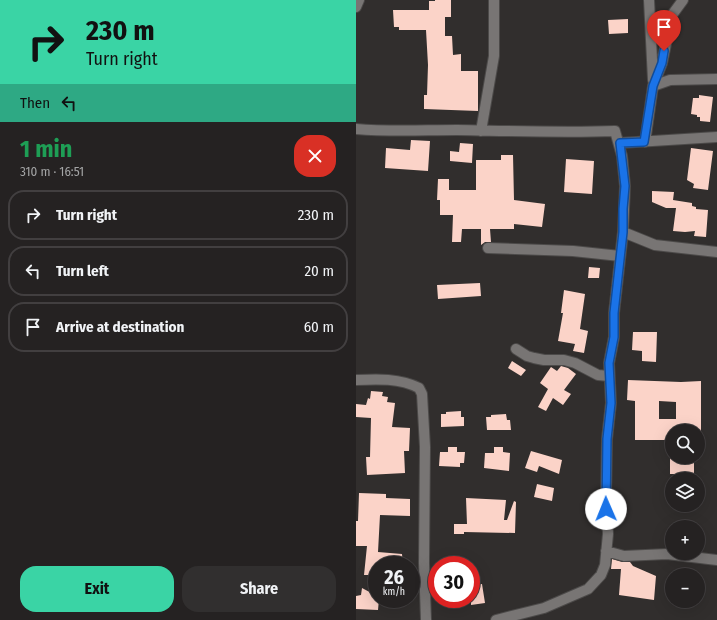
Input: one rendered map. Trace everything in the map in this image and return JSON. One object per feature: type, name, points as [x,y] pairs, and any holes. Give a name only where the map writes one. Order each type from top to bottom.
[{"type":"street","points":[[356,7],[359,0]]},
{"type":"street","points":[[482,131],[494,56],[494,0]]},
{"type":"street","points":[[644,142],[653,86],[649,0]]},
{"type":"street","points":[[653,86],[662,63],[672,15],[683,0]]},
{"type":"street","points":[[653,86],[670,80],[717,79]]},
{"type":"street","points":[[356,129],[376,131],[616,131],[620,143],[625,186],[623,232],[614,313],[614,337],[609,363],[611,403],[607,439],[606,497],[608,534],[605,565],[601,575],[588,588],[544,608],[496,620]]},
{"type":"street","points":[[620,143],[717,137]]},
{"type":"street","points":[[623,232],[655,245],[717,252]]},
{"type":"street","points":[[488,248],[573,251],[620,256]]},
{"type":"street","points":[[516,349],[530,357],[544,360],[564,360],[575,362],[598,375],[609,376]]},
{"type":"street","points":[[356,380],[388,379],[414,385],[420,388],[422,394],[425,447],[424,563],[426,620]]},
{"type":"street","points":[[606,551],[624,556],[667,554],[717,560]]},
{"type":"building","points":[[451,0],[451,17],[445,17],[445,36],[452,36],[453,55],[461,54],[461,71],[478,71],[478,111],[424,109],[424,95],[427,95],[428,65],[426,30],[399,30],[399,27],[394,27],[393,10],[429,10],[429,1]]},
{"type":"building","points":[[628,19],[628,33],[609,34],[608,20]]},
{"type":"building","points":[[699,95],[713,97],[710,122],[700,121],[700,117],[691,114],[693,98],[699,98]]},
{"type":"building","points":[[411,140],[430,141],[428,171],[385,168],[386,148],[410,150]]},
{"type":"building","points":[[460,143],[473,144],[472,163],[450,161],[450,151],[459,152]]},
{"type":"building","points":[[691,148],[713,151],[708,190],[693,188],[694,184],[687,180]]},
{"type":"building","points":[[501,155],[513,155],[514,200],[545,204],[542,227],[514,224],[514,229],[490,229],[491,242],[485,242],[481,245],[481,229],[462,229],[461,242],[452,242],[453,215],[440,215],[440,200],[437,200],[438,179],[449,179],[449,190],[476,190],[476,160],[501,160]]},
{"type":"building","points":[[566,159],[594,161],[592,194],[564,192]]},
{"type":"building","points":[[652,191],[674,192],[673,200],[692,203],[692,206],[696,207],[696,209],[708,210],[706,237],[694,236],[695,231],[673,231],[676,208],[666,208],[652,202]]},
{"type":"building","points":[[589,267],[600,268],[599,278],[588,278]]},
{"type":"building","points":[[480,283],[481,296],[438,299],[437,285]]},
{"type":"building","points":[[564,290],[585,294],[580,329],[588,331],[584,353],[573,351],[575,344],[558,341],[563,313],[561,313]]},
{"type":"building","points":[[633,332],[657,332],[656,362],[642,361],[642,351],[632,350]]},
{"type":"building","points":[[512,361],[526,370],[521,376],[508,368]]},
{"type":"building","points":[[561,366],[568,368],[576,374],[564,390],[571,394],[563,405],[553,398],[546,411],[538,407],[548,389],[540,383],[551,367],[557,371]]},
{"type":"building","points":[[628,380],[681,382],[701,381],[701,424],[665,424],[665,440],[635,440],[635,401],[627,400]],"holes":[[[659,401],[676,402],[676,419],[659,419]]]},
{"type":"building","points":[[371,391],[383,392],[382,396],[388,397],[387,402],[395,403],[392,427],[410,428],[409,451],[404,451],[405,473],[367,475],[366,457],[370,457],[371,418],[356,417],[356,404],[366,405],[368,398],[370,399]]},
{"type":"building","points":[[461,411],[461,417],[464,417],[464,426],[441,427],[441,414],[446,414],[446,412]]},
{"type":"building","points":[[506,414],[507,420],[510,420],[511,430],[487,430],[486,417],[491,417],[491,415]]},
{"type":"building","points":[[448,447],[457,447],[457,452],[465,452],[464,463],[460,463],[460,467],[439,466],[440,452],[448,452]]},
{"type":"building","points":[[494,447],[503,447],[503,452],[510,453],[509,471],[484,468],[485,453],[494,453]]},
{"type":"building","points":[[531,451],[562,460],[559,474],[539,466],[537,472],[525,468]]},
{"type":"building","points":[[670,464],[694,464],[694,472],[670,472]]},
{"type":"building","points":[[537,484],[554,488],[552,501],[534,497]]},
{"type":"building","points":[[359,493],[386,494],[386,498],[410,499],[410,516],[380,515],[378,552],[402,554],[402,556],[368,556],[368,575],[364,575],[367,546],[356,546],[356,521],[358,521]]},
{"type":"building","points":[[466,498],[506,500],[504,520],[507,520],[514,501],[516,502],[515,533],[464,532],[464,534],[454,534],[454,524],[467,524]]},
{"type":"building","points":[[612,559],[622,562],[630,562],[633,566],[656,576],[654,600],[619,595],[621,569],[611,569]]},
{"type":"building","points":[[480,584],[482,584],[485,603],[480,604]]},
{"type":"building","points":[[362,588],[368,591],[368,608],[378,608],[378,610],[356,609],[356,596],[361,595]]},
{"type":"route","points":[[606,509],[607,439],[611,403],[609,363],[614,337],[614,313],[623,232],[625,186],[620,143],[644,142],[653,86],[662,63],[664,51]]}]
